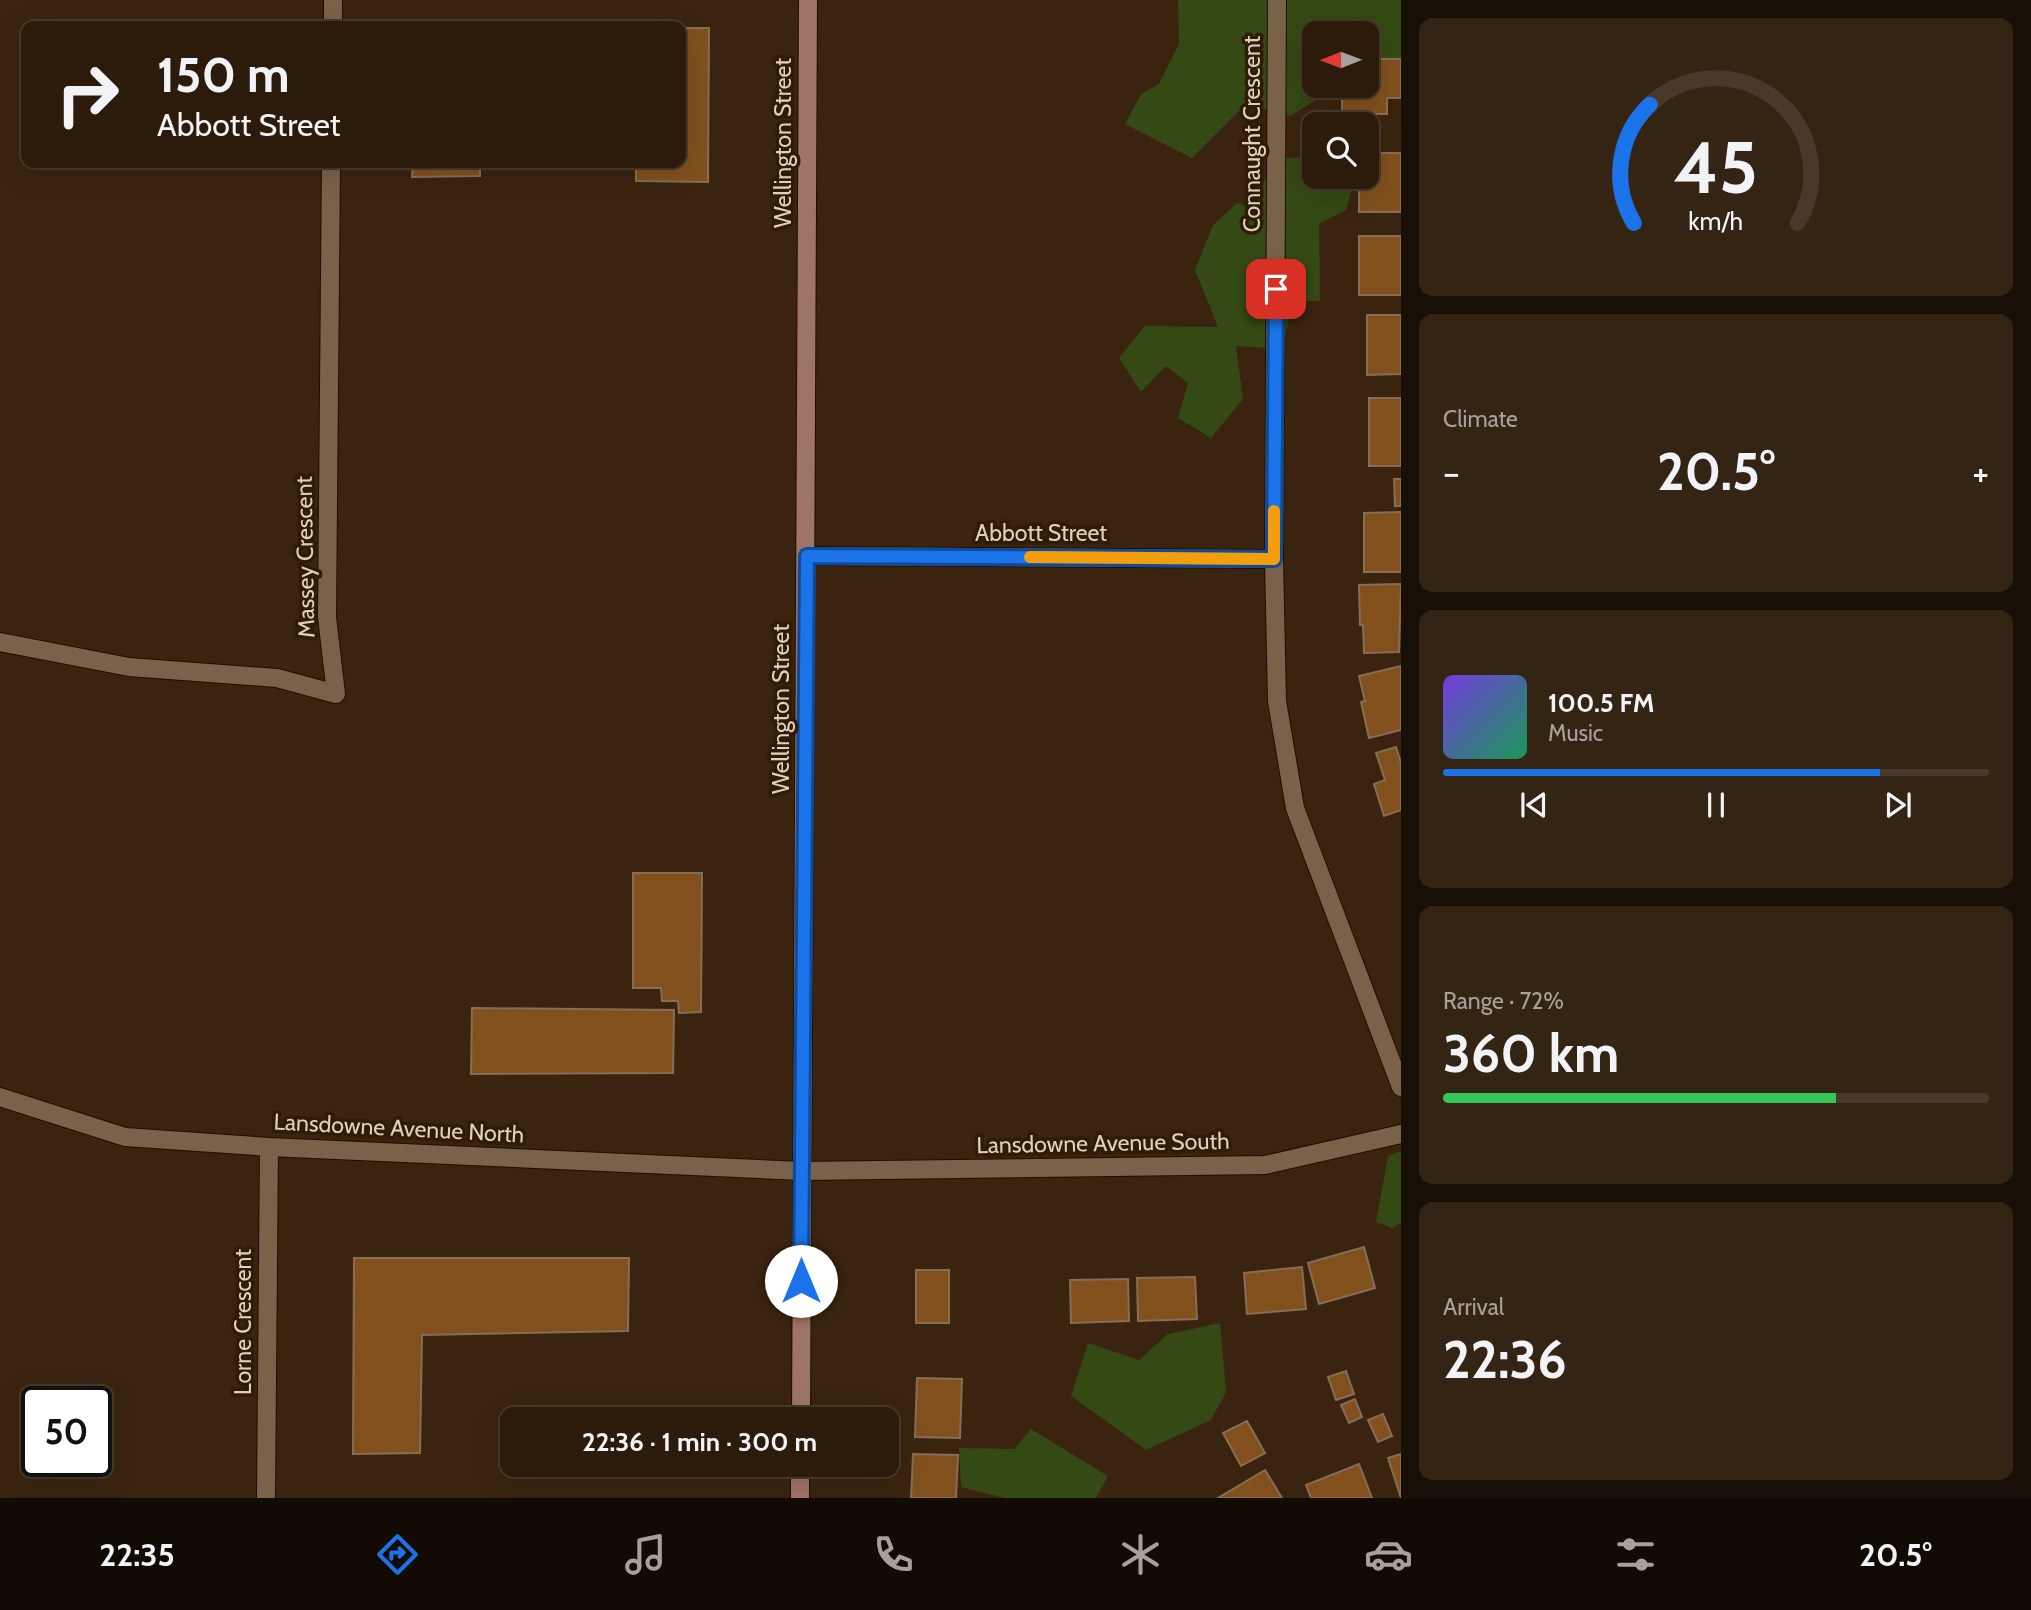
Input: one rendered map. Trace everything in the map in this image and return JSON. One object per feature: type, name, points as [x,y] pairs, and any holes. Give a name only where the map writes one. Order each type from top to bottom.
[{"type":"main road","name":"Wellington Street","points":[[801,1407],[808,0]]},
{"type":"main road","points":[[800,1477],[800,1498]]},
{"type":"street","points":[[332,21],[333,0]]},
{"type":"street","name":"Connaught Crescent","points":[[1277,0],[1274,559],[1277,701],[1295,808],[1401,1087]]},
{"type":"street","name":"Massey Crescent","points":[[0,642],[129,667],[277,678],[336,694],[327,617],[331,168]]},
{"type":"street","name":"Abbott Street","points":[[807,556],[1274,559]]},
{"type":"street","name":"Lansdowne Avenue North","points":[[0,1097],[125,1137],[269,1147],[802,1171]]},
{"type":"street","name":"Lansdowne Avenue South","points":[[802,1171],[1265,1165],[1401,1134]]},
{"type":"street","name":"Lorne Crescent","points":[[266,1498],[269,1147]]},
{"type":"green space","points":[[1178,0],[1401,0],[1401,58],[1379,58],[1379,21],[1302,21],[1302,98],[1319,98],[1290,116],[1246,104],[1192,158],[1125,124],[1141,94],[1159,84],[1179,44]]},
{"type":"green space","points":[[1302,157],[1302,189],[1351,189],[1346,210],[1319,224],[1320,301],[1292,301],[1283,349],[1236,346],[1243,399],[1211,438],[1178,418],[1188,383],[1166,366],[1141,392],[1119,358],[1145,326],[1218,327],[1195,270],[1213,225],[1237,203],[1253,209],[1260,185],[1282,158]]},
{"type":"green space","points":[[1401,1151],[1401,1223],[1392,1228],[1376,1222],[1388,1156]]},
{"type":"green space","points":[[1220,1323],[1226,1392],[1211,1420],[1146,1450],[1071,1396],[1088,1343],[1139,1360],[1168,1334]]},
{"type":"green space","points":[[1031,1429],[1108,1476],[1096,1498],[1004,1498],[961,1487],[959,1448],[1014,1449]]},
{"type":"building","points":[[686,28],[709,28],[708,182],[636,181],[636,168],[686,168]]},
{"type":"building","points":[[1379,59],[1401,59],[1401,98],[1387,98],[1387,114],[1342,112],[1342,98],[1379,98]]},
{"type":"building","points":[[1379,153],[1401,153],[1401,212],[1359,212],[1359,189],[1379,189]]},
{"type":"building","points":[[413,168],[480,168],[480,176],[412,177]]},
{"type":"building","points":[[1359,236],[1401,236],[1401,295],[1359,295]]},
{"type":"building","points":[[1367,315],[1401,315],[1401,374],[1367,375]]},
{"type":"building","points":[[1369,398],[1401,398],[1401,466],[1369,466]]},
{"type":"building","points":[[1394,479],[1401,479],[1401,506],[1395,506]]},
{"type":"building","points":[[1401,512],[1401,572],[1364,572],[1364,513]]},
{"type":"building","points":[[1401,584],[1399,652],[1364,653],[1359,585]]},
{"type":"building","points":[[1401,666],[1401,730],[1369,738],[1361,702],[1365,701],[1359,676]]},
{"type":"building","points":[[1396,747],[1401,763],[1401,810],[1384,816],[1374,784],[1385,780],[1376,753]]},
{"type":"building","points":[[633,873],[702,873],[701,1012],[679,1013],[678,1001],[662,1001],[661,988],[633,988]]},
{"type":"building","points":[[472,1008],[674,1010],[673,1073],[471,1074]]},
{"type":"building","points":[[1364,1247],[1375,1288],[1319,1304],[1308,1263]]},
{"type":"building","points":[[354,1258],[629,1258],[628,1331],[422,1335],[420,1453],[353,1454]]},
{"type":"building","points":[[1302,1267],[1306,1309],[1247,1314],[1244,1273]]},
{"type":"building","points":[[916,1270],[949,1270],[949,1323],[916,1323]]},
{"type":"building","points":[[1195,1277],[1197,1319],[1138,1321],[1137,1278]]},
{"type":"building","points":[[1128,1279],[1129,1321],[1071,1323],[1070,1280]]},
{"type":"building","points":[[1346,1371],[1354,1394],[1336,1400],[1328,1377]]},
{"type":"building","points":[[917,1378],[962,1379],[960,1438],[915,1437]]},
{"type":"building","points":[[1355,1399],[1362,1417],[1349,1423],[1341,1405]]},
{"type":"building","points":[[1383,1414],[1392,1436],[1378,1442],[1368,1420]]},
{"type":"building","points":[[1247,1421],[1265,1453],[1241,1466],[1223,1433]]},
{"type":"building","points":[[913,1454],[958,1455],[956,1498],[911,1498]]},
{"type":"building","points":[[1401,1454],[1401,1498],[1388,1458]]},
{"type":"building","points":[[1359,1464],[1372,1498],[1311,1498],[1306,1485]]},
{"type":"building","points":[[1265,1470],[1282,1498],[1218,1498]]},
{"type":"slow traffic","points":[[1030,557],[1274,559],[1274,511]]},
{"type":"route","points":[[801,1281],[807,556],[1274,559],[1276,289]]}]
